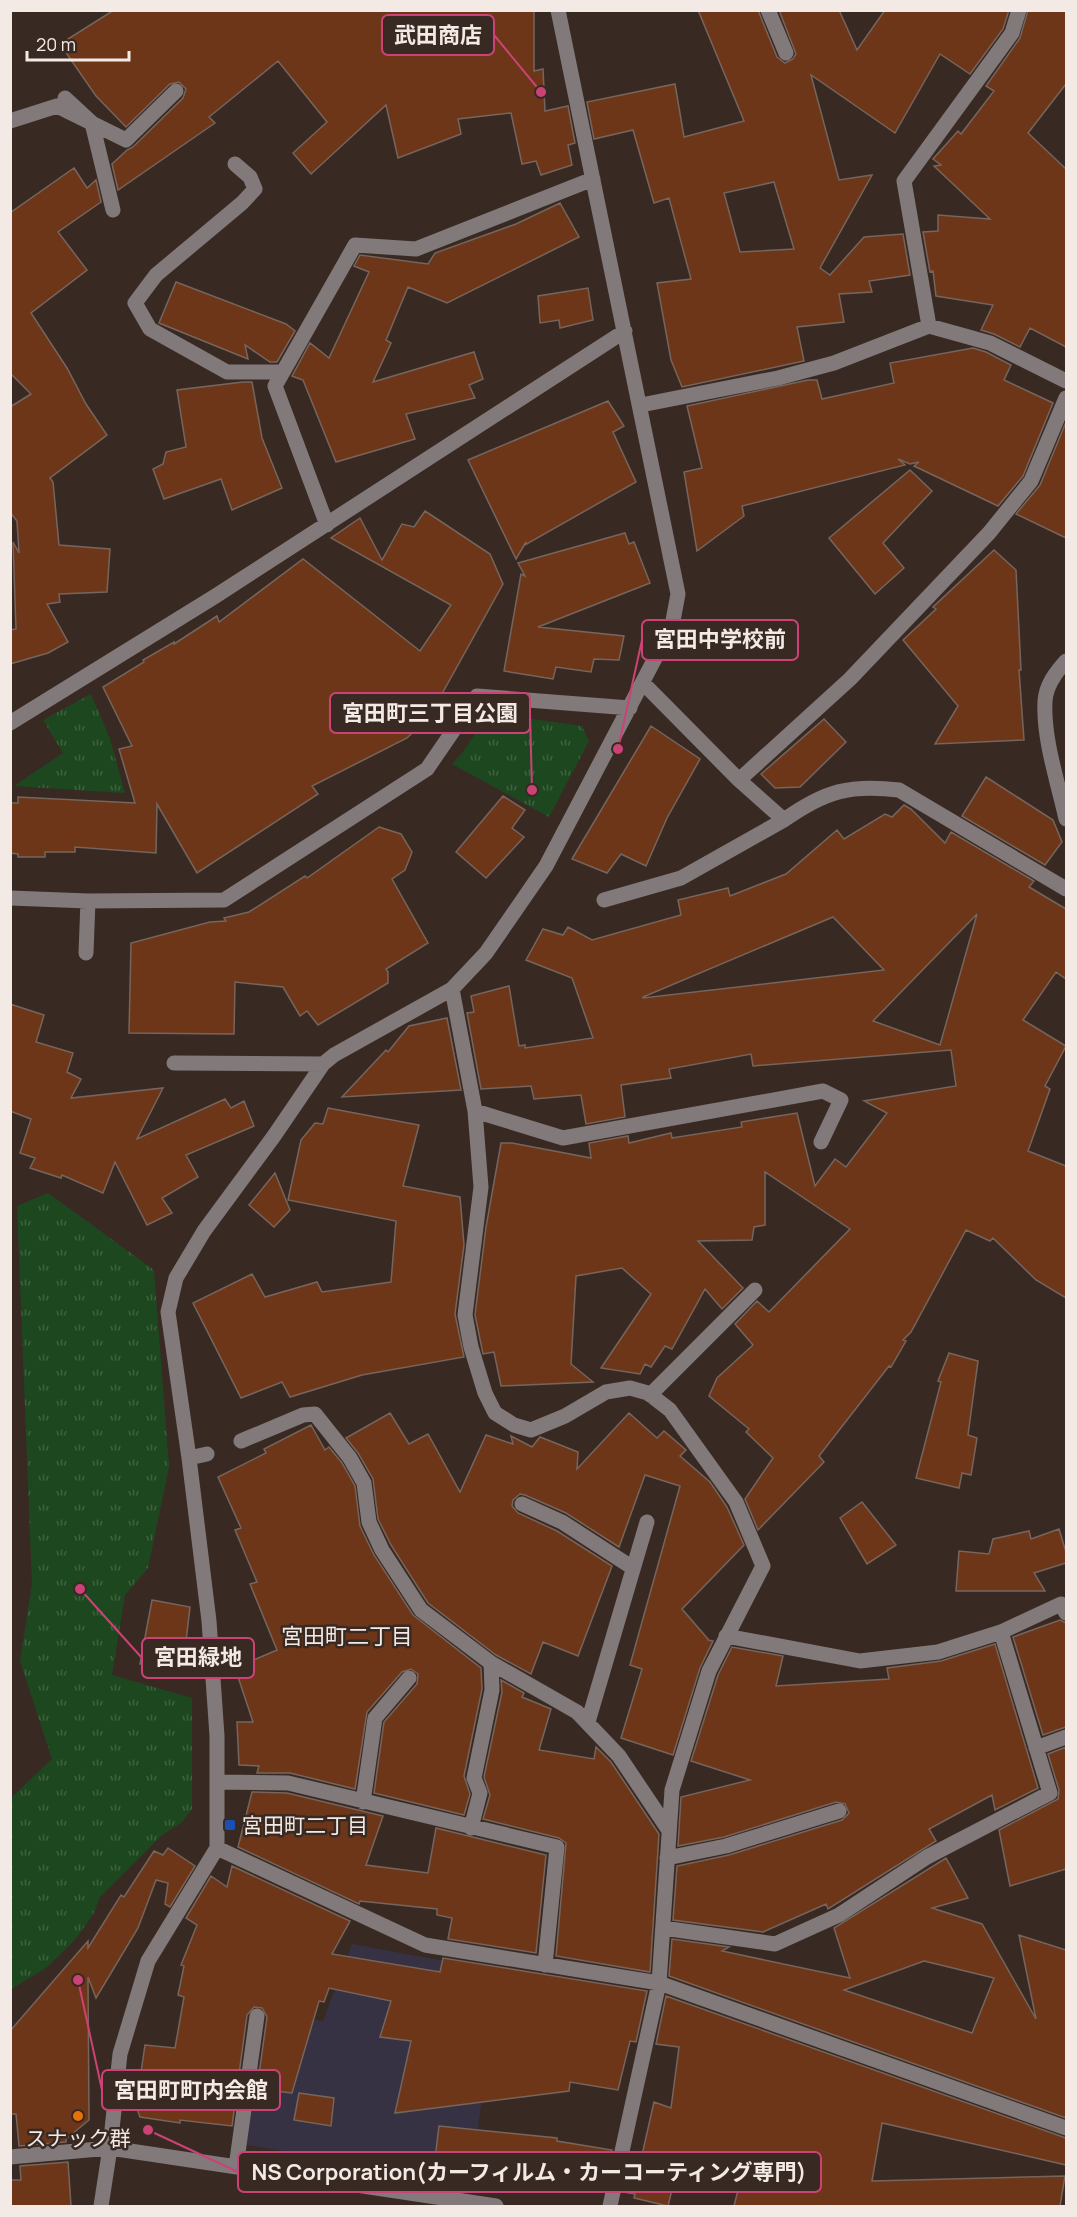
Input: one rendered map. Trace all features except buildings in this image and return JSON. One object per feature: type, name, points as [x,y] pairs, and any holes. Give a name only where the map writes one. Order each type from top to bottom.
[{"type":"street","points":[[101,2206],[120,2054],[148,1961],[217,1848],[217,1736],[209,1621],[168,1312],[176,1278],[204,1231],[274,1136],[323,1064],[334,1055],[452,989],[486,953],[546,866],[672,626],[678,594],[558,10]]},
{"type":"street","points":[[768,10],[786,53]]},
{"type":"street","points":[[928,327],[904,181],[1012,33],[1019,10]]},
{"type":"street","points":[[10,121],[57,106],[126,140],[176,92]]},
{"type":"street","points":[[65,98],[92,123],[113,210]]},
{"type":"street","points":[[235,164],[250,177],[255,189],[242,203],[163,268],[135,303],[150,329],[227,372],[283,372]]},
{"type":"street","points":[[327,525],[275,386],[355,245],[416,249],[593,179]]},
{"type":"street","points":[[641,405],[778,378],[834,363],[928,327],[990,343],[1066,381]]},
{"type":"street","points":[[10,723],[327,525],[625,332]]},
{"type":"street","points":[[739,780],[850,679],[989,533],[1031,481],[1066,398]]},
{"type":"street","points":[[1066,661],[1054,674],[1045,699],[1049,746],[1066,819]]},
{"type":"street","points":[[644,683],[739,780],[784,820]]},
{"type":"street","points":[[10,898],[88,901],[224,900],[427,769],[477,696],[630,708]]},
{"type":"street","points":[[604,900],[681,878],[784,820],[808,803],[837,791],[871,786],[900,790],[1066,889]]},
{"type":"street","points":[[86,953],[88,901]]},
{"type":"street","points":[[452,989],[475,1111],[481,1187],[465,1315],[471,1347],[485,1393],[495,1413],[514,1425],[531,1430],[565,1416],[606,1392],[630,1388],[650,1395],[670,1410],[736,1502],[763,1566],[709,1671],[672,1790],[659,1983],[610,2206]]},
{"type":"street","points":[[174,1063],[323,1064]]},
{"type":"street","points":[[475,1111],[563,1138],[824,1091],[841,1100],[822,1142]]},
{"type":"street","points":[[650,1395],[755,1290]]},
{"type":"street","points":[[241,1441],[303,1415],[315,1414],[350,1458],[364,1483],[369,1522],[382,1550],[421,1610],[491,1663],[577,1712],[620,1755],[668,1829]]},
{"type":"street","points":[[189,1458],[207,1454]]},
{"type":"street","points":[[522,1504],[562,1522],[633,1568]]},
{"type":"street","points":[[588,1722],[647,1522]]},
{"type":"street","points":[[726,1636],[860,1661],[938,1652],[1001,1632],[1061,1604],[1066,1613]]},
{"type":"street","points":[[663,1928],[775,1944],[839,1915],[927,1857],[1050,1793],[1001,1632]]},
{"type":"street","points":[[471,1827],[480,1793],[474,1778],[492,1690],[491,1663]]},
{"type":"street","points":[[363,1803],[375,1719],[409,1678]]},
{"type":"street","points":[[1036,1748],[1066,1737]]},
{"type":"street","points":[[217,1782],[288,1783],[363,1803],[557,1847],[545,1965]]},
{"type":"street","points":[[667,1858],[726,1846],[839,1811]]},
{"type":"street","points":[[217,1848],[425,1945],[659,1983],[1066,2128]]},
{"type":"street","points":[[236,2167],[257,2016]]},
{"type":"street","points":[[10,2157],[110,2148],[496,2206]]},
{"type":"shaded area","points":[[352,1944],[499,1971],[471,2180],[246,2145],[267,2014],[323,2021]]},
{"type":"green space","points":[[91,694],[110,739],[125,793],[14,786],[63,753],[43,720]]},
{"type":"green space","points":[[489,713],[582,726],[589,741],[549,817],[452,764],[463,752]]},
{"type":"green space","points":[[48,1193],[154,1270],[169,1467],[148,1568],[125,1595],[112,1675],[192,1698],[192,1809],[182,1822],[161,1836],[100,1897],[93,1915],[73,1942],[46,1968],[11,1989],[11,1798],[52,1759],[20,1661],[32,1584],[17,1206]]},
{"type":"place","name":"武田商店","points":[[541,92]]},
{"type":"place","name":"宮田中学校前","points":[[618,749]]},
{"type":"place","name":"宮田町三丁目公園","points":[[532,790]]},
{"type":"place","name":"宮田緑地","points":[[80,1589]]},
{"type":"place","name":"宮田町二丁目","points":[[230,1825]]},
{"type":"place","name":"宮田町町内会館","points":[[78,1980]]},
{"type":"place","name":"スナック群","points":[[78,2116]]},
{"type":"place","name":"NS Corporation(カーフィルム・カーコーティング専門)","points":[[148,2130]]},
{"type":"district","name":"宮田町二丁目","points":[[347,1636]]}]
